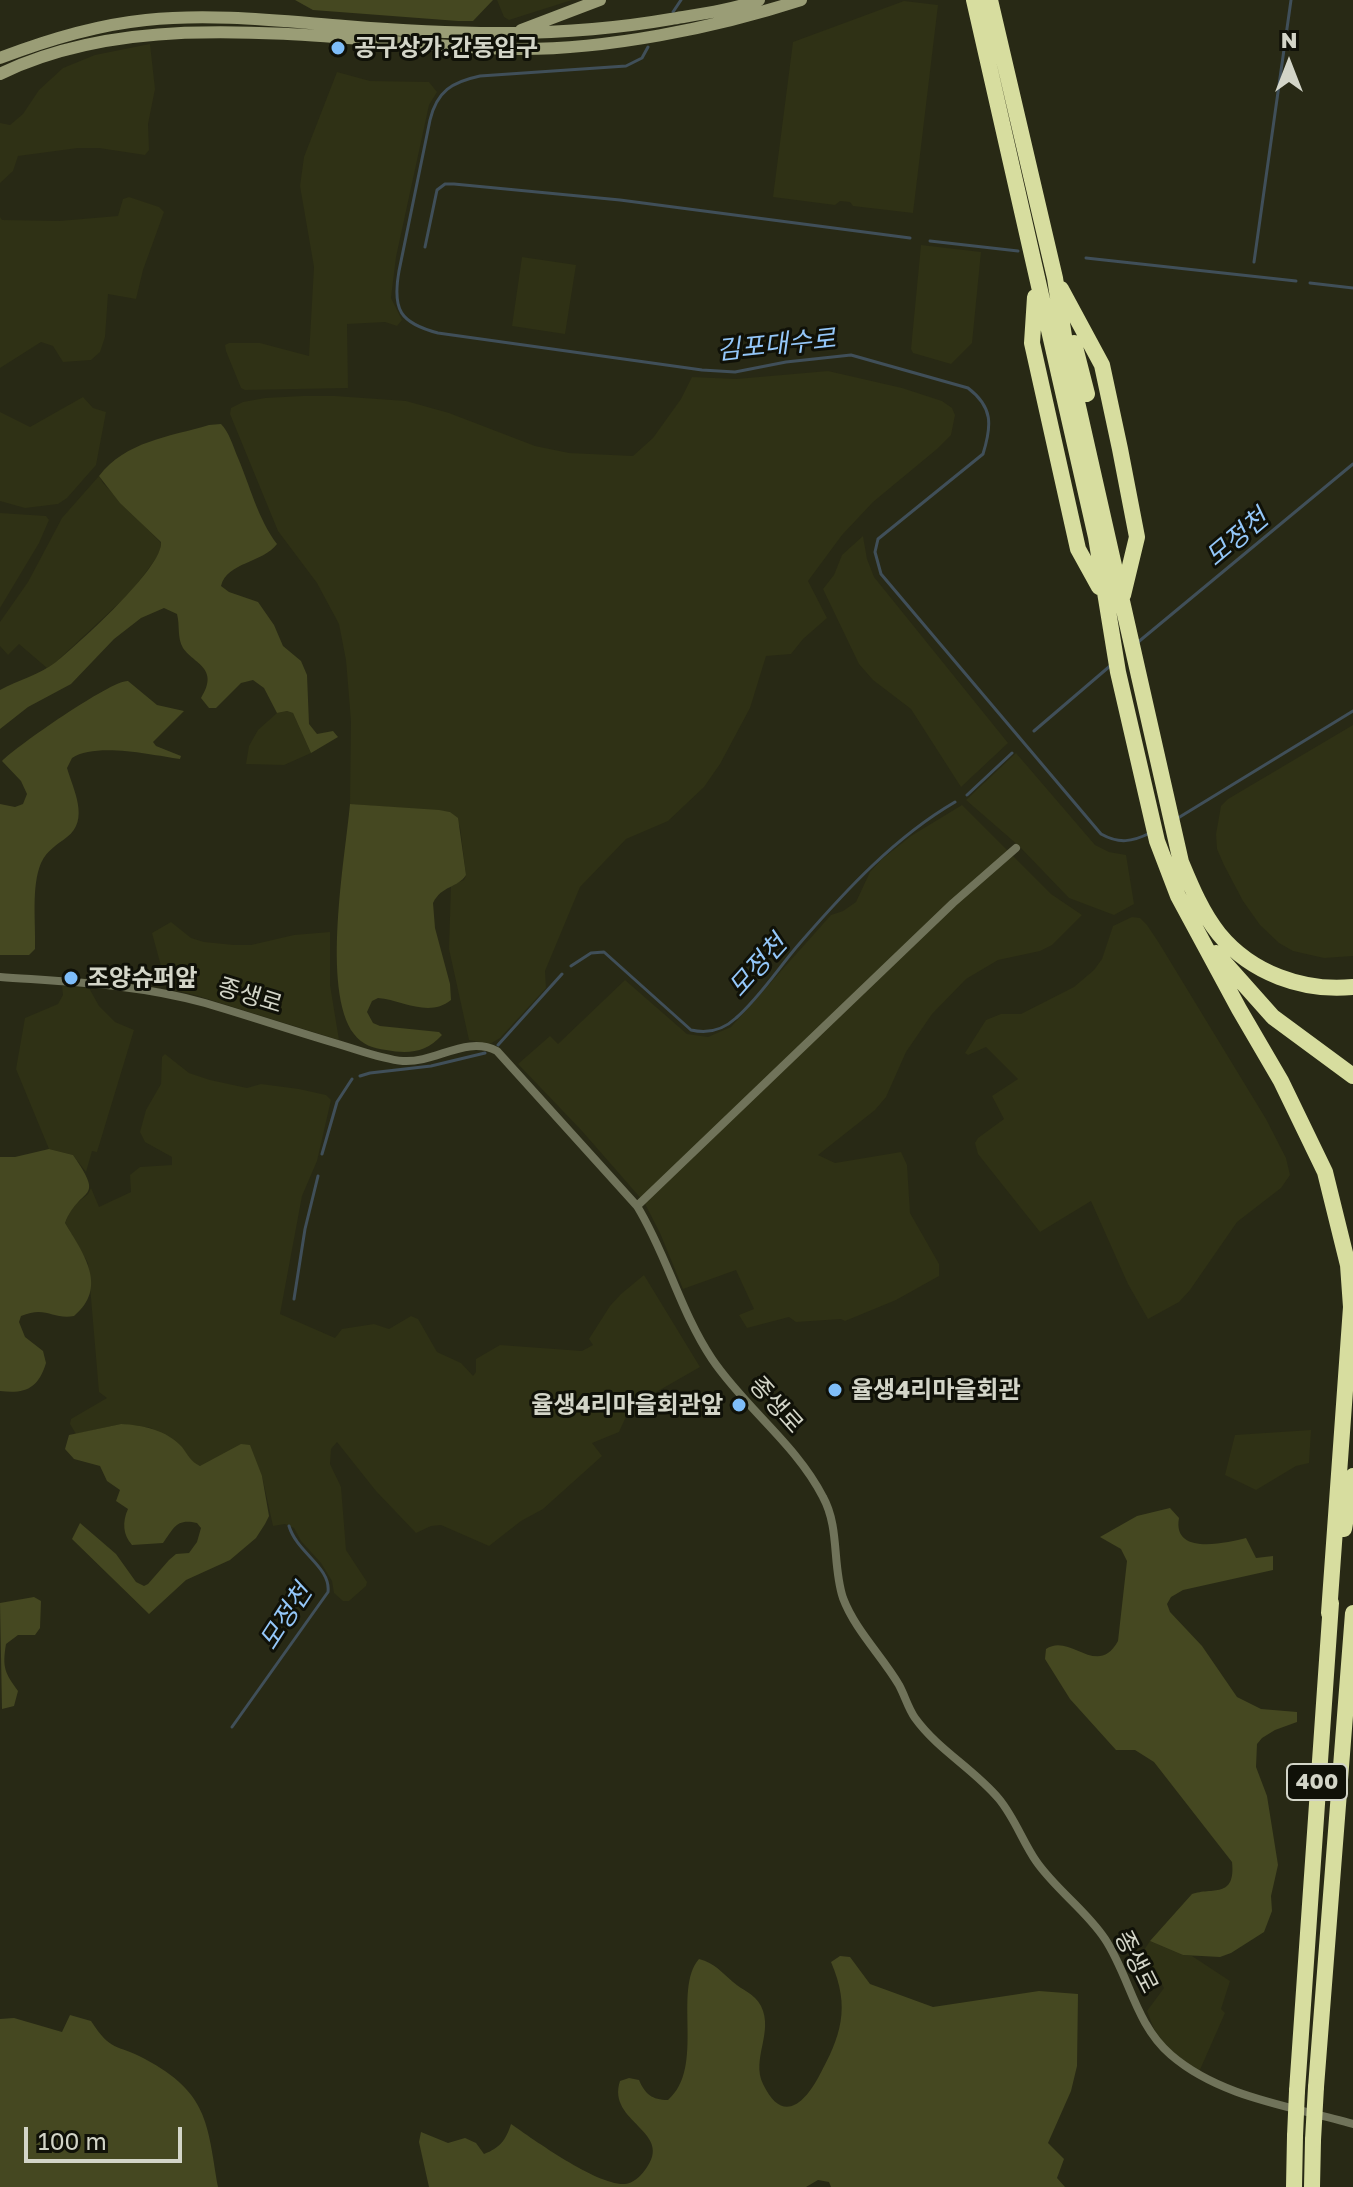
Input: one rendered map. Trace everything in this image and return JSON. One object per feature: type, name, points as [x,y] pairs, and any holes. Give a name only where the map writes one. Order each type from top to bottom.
[{"type":"highway","points":[[990,0],[1055,278],[1068,362],[1174,836],[1191,884],[1237,964],[1271,1001],[1353,1064]]},
{"type":"highway","points":[[974,4],[1036,279],[1032,343],[1078,549],[1104,596],[1157,841],[1167,870],[1199,934],[1306,1129],[1325,1172],[1348,1265],[1350,1343],[1329,1613]]},
{"type":"highway","points":[[1055,278],[1102,365],[1137,537],[1124,602]]},
{"type":"highway","points":[[1199,934],[1273,1017],[1353,1076]]},
{"type":"highway","points":[[1220,934],[1241,954],[1280,978],[1321,987],[1353,987]]},
{"type":"highway","name":"400","points":[[1294,2187],[1297,2091],[1329,1613],[1353,1476]]},
{"type":"highway","name":"400","points":[[1312,2187],[1316,2087],[1353,1613]]},
{"type":"highway","points":[[1346,1686],[1353,1657]]},
{"type":"main road","points":[[505,35],[600,0]]},
{"type":"main road","points":[[0,58],[72,34],[159,20],[247,19],[505,35],[565,33],[720,11],[759,0]]},
{"type":"main road","points":[[0,74],[57,52],[129,35],[238,31],[518,49],[614,41],[708,25],[801,0]]},
{"type":"main road","points":[[565,33],[562,25],[567,13]]},
{"type":"street","points":[[637,1206],[953,903],[1016,848]]},
{"type":"street","name":"종생로","points":[[0,977],[134,987],[170,994],[404,1061],[434,1057],[470,1046],[497,1051],[637,1206],[656,1239],[695,1332],[712,1359],[732,1386],[781,1439],[816,1483],[826,1501],[832,1522],[837,1576],[844,1600],[901,1689],[915,1717],[945,1750],[1000,1800],[1036,1861],[1105,1939],[1136,2007],[1157,2040],[1182,2063],[1228,2088],[1274,2104],[1353,2124]]},
{"type":"shaded area","points":[[295,0],[493,0],[473,21],[458,21],[313,10]]},
{"type":"shaded area","points":[[497,0],[572,0],[509,20],[504,17]]},
{"type":"shaded area","points":[[904,1],[938,5],[913,213],[853,206],[850,202],[840,201],[835,205],[773,197],[793,42]]},
{"type":"shaded area","points":[[150,44],[155,89],[148,124],[149,150],[145,155],[78,148],[18,156],[13,171],[0,183],[0,123],[10,125],[23,114],[39,90],[63,68],[95,55]]},
{"type":"shaded area","points":[[337,72],[370,81],[429,82],[437,92],[429,105],[396,257],[391,298],[402,320],[397,326],[385,322],[347,324],[348,388],[245,390],[241,388],[225,345],[260,343],[309,356],[314,267],[300,186],[304,157]]},
{"type":"shaded area","points":[[129,197],[159,207],[164,212],[136,299],[108,294],[105,337],[100,352],[91,360],[63,362],[53,346],[41,342],[0,368],[0,217],[2,220],[59,221],[118,216],[123,199]]},
{"type":"shaded area","points":[[921,245],[981,252],[972,343],[951,364],[913,353],[911,349]]},
{"type":"shaded area","points":[[522,257],[576,265],[565,334],[512,326]]},
{"type":"shaded area","points":[[828,371],[942,401],[952,408],[955,415],[951,435],[873,502],[842,535],[808,581],[827,618],[791,654],[766,656],[750,708],[704,787],[668,821],[626,839],[580,887],[545,971],[546,988],[500,1038],[490,1044],[469,1040],[449,949],[451,885],[464,880],[466,875],[460,827],[450,812],[350,804],[351,721],[346,660],[339,624],[317,583],[278,531],[230,414],[231,408],[265,398],[303,396],[406,401],[449,413],[535,446],[569,453],[633,456],[653,438],[681,399],[692,377],[736,379]]},
{"type":"shaded area","points":[[83,397],[93,408],[106,412],[96,465],[58,504],[25,508],[0,501],[0,412],[30,427]]},
{"type":"shaded area","points":[[221,424],[231,440],[259,513],[277,544],[230,572],[221,586],[258,602],[274,625],[283,646],[301,661],[307,675],[309,724],[317,734],[333,731],[338,737],[311,753],[293,713],[277,713],[264,688],[253,680],[241,683],[216,708],[209,708],[201,698],[208,680],[207,673],[183,648],[177,614],[164,608],[141,618],[114,639],[71,684],[28,707],[0,729],[0,690],[43,670],[67,653],[135,586],[158,554],[161,542],[120,503],[99,476],[122,455],[149,442]]},
{"type":"shaded area","points":[[99,476],[161,543],[160,553],[132,591],[55,663],[47,668],[19,644],[8,655],[0,646],[0,622],[28,582],[62,518]]},
{"type":"shaded area","points":[[0,513],[46,516],[49,520],[39,543],[0,608]]},
{"type":"shaded area","points":[[863,536],[874,577],[1008,743],[961,787],[911,709],[873,680],[859,664],[823,589],[834,575],[842,555]]},
{"type":"shaded area","points":[[128,681],[157,705],[184,711],[153,742],[181,756],[180,759],[109,750],[82,753],[72,758],[67,768],[78,804],[78,822],[41,863],[35,894],[35,949],[29,955],[0,955],[0,804],[15,807],[23,804],[27,794],[21,781],[2,761],[85,702]]},
{"type":"shaded area","points":[[277,713],[293,713],[311,753],[284,765],[246,764],[249,746],[258,730]]},
{"type":"shaded area","points":[[1353,725],[1353,956],[1324,958],[1293,951],[1260,925],[1224,865],[1217,849],[1216,834],[1221,806],[1228,799]]},
{"type":"shaded area","points":[[1016,753],[1095,845],[1126,855],[1134,904],[1114,915],[1069,898],[1019,846],[966,800]]},
{"type":"shaded area","points":[[350,804],[439,810],[450,812],[458,818],[466,875],[441,893],[433,903],[435,928],[450,984],[451,1000],[434,1008],[425,1008],[378,998],[372,1001],[367,1012],[373,1023],[380,1026],[439,1032],[442,1035],[430,1046],[416,1051],[394,1051],[364,1043],[354,1034],[344,1014],[337,956],[340,889]]},
{"type":"shaded area","points":[[962,805],[1051,894],[1082,915],[1052,945],[1040,951],[998,960],[966,979],[932,1014],[906,1052],[886,1097],[875,1110],[818,1155],[835,1163],[901,1152],[907,1165],[910,1213],[939,1264],[939,1276],[896,1300],[845,1321],[796,1322],[789,1317],[747,1328],[739,1315],[754,1309],[736,1270],[683,1289],[644,1202],[518,1064],[550,1036],[558,1044],[625,980],[687,1034],[708,1037],[731,1027],[831,915],[856,902],[870,872],[882,859],[911,836]]},
{"type":"shaded area","points":[[1132,917],[1140,918],[1159,943],[1266,1119],[1286,1158],[1290,1175],[1281,1188],[1237,1222],[1179,1302],[1148,1319],[1128,1284],[1091,1201],[1040,1232],[978,1154],[975,1143],[978,1138],[1004,1119],[992,1096],[1018,1079],[986,1047],[968,1055],[965,1053],[986,1020],[1001,1014],[1021,1014],[1074,987],[1102,959],[1113,926]]},
{"type":"shaded area","points":[[171,922],[191,938],[234,945],[330,932],[330,985],[339,1040],[167,988],[152,933]]},
{"type":"shaded area","points":[[62,986],[89,988],[99,1006],[115,1022],[134,1030],[97,1152],[92,1151],[86,1172],[73,1155],[49,1149],[16,1069],[25,1018],[58,1004],[63,995]]},
{"type":"shaded area","points":[[165,1054],[189,1073],[210,1080],[247,1088],[261,1084],[299,1089],[326,1095],[331,1100],[317,1161],[302,1196],[280,1314],[335,1338],[342,1329],[374,1324],[389,1329],[411,1316],[418,1319],[437,1352],[461,1363],[473,1376],[476,1359],[500,1345],[582,1351],[593,1345],[589,1339],[610,1306],[644,1275],[700,1367],[637,1403],[629,1410],[619,1432],[592,1443],[602,1456],[543,1509],[521,1521],[489,1546],[441,1525],[416,1533],[376,1491],[337,1442],[331,1449],[330,1464],[341,1487],[346,1550],[367,1582],[349,1601],[343,1601],[334,1593],[332,1581],[321,1563],[294,1528],[285,1524],[273,1526],[262,1476],[195,1465],[181,1447],[151,1428],[121,1424],[76,1434],[70,1424],[71,1419],[107,1398],[99,1392],[88,1263],[65,1223],[72,1207],[91,1188],[99,1207],[131,1192],[130,1175],[140,1167],[172,1165],[172,1157],[145,1142],[140,1132],[146,1110],[161,1084],[162,1057]]},
{"type":"shaded area","points":[[49,1149],[73,1155],[88,1180],[87,1192],[65,1223],[85,1258],[91,1282],[90,1293],[74,1316],[37,1312],[21,1316],[19,1322],[25,1337],[43,1351],[46,1363],[39,1379],[29,1388],[17,1392],[0,1391],[0,1157],[15,1157]]},
{"type":"shaded area","points":[[121,1424],[146,1427],[169,1436],[200,1466],[241,1444],[250,1445],[262,1476],[269,1516],[256,1538],[230,1560],[186,1580],[149,1614],[72,1539],[80,1523],[116,1554],[136,1582],[144,1586],[176,1554],[189,1553],[197,1542],[201,1528],[197,1523],[184,1522],[176,1526],[163,1543],[132,1545],[124,1528],[128,1509],[116,1501],[120,1490],[107,1481],[100,1466],[74,1459],[65,1449],[69,1435]]},
{"type":"shaded area","points":[[1311,1430],[1309,1463],[1296,1466],[1256,1490],[1225,1475],[1235,1435]]},
{"type":"shaded area","points":[[1170,1508],[1179,1518],[1179,1530],[1184,1538],[1192,1542],[1214,1544],[1246,1538],[1256,1558],[1273,1556],[1273,1570],[1183,1590],[1171,1597],[1167,1604],[1170,1612],[1202,1646],[1237,1697],[1261,1709],[1297,1712],[1297,1722],[1275,1730],[1257,1744],[1256,1767],[1267,1796],[1278,1865],[1271,1896],[1272,1911],[1264,1932],[1220,1957],[1183,1955],[1150,1941],[1192,1894],[1226,1887],[1232,1874],[1232,1862],[1154,1762],[1135,1750],[1116,1750],[1070,1699],[1045,1659],[1046,1649],[1055,1645],[1092,1656],[1110,1652],[1118,1641],[1127,1561],[1121,1549],[1100,1537],[1137,1516]]},
{"type":"shaded area","points":[[34,1597],[41,1601],[40,1628],[35,1635],[18,1635],[6,1644],[6,1670],[18,1691],[14,1706],[2,1709],[0,1603]]},
{"type":"shaded area","points":[[1150,1941],[1192,1956],[1230,1981],[1221,2009],[1225,2013],[1199,2072],[1168,2049],[1154,2029],[1147,2011],[1164,1988],[1144,1950]]},
{"type":"shaded area","points":[[840,1956],[850,1957],[870,1984],[933,2007],[1039,1991],[1078,1994],[1077,2066],[1071,2091],[1048,2143],[1064,2159],[1057,2178],[1065,2187],[831,2187],[829,2182],[818,2180],[806,2187],[429,2187],[419,2142],[421,2132],[448,2143],[465,2138],[476,2143],[484,2154],[502,2143],[511,2124],[566,2161],[599,2178],[625,2184],[639,2177],[652,2157],[652,2146],[622,2107],[618,2095],[620,2081],[629,2078],[639,2080],[650,2095],[662,2100],[668,2100],[679,2086],[687,2049],[688,1989],[691,1973],[699,1959],[714,1965],[761,2006],[765,2026],[759,2065],[763,2084],[777,2103],[791,2106],[798,2103],[818,2078],[833,2049],[841,2022],[841,1994],[831,1962]]},
{"type":"shaded area","points":[[70,2015],[91,2021],[109,2043],[166,2072],[193,2097],[207,2127],[218,2187],[0,2187],[0,2019],[14,2018],[62,2032]]},
{"type":"waterway","name":"김포대수로","points":[[673,12],[681,0]]},
{"type":"waterway","points":[[1254,262],[1291,0]]},
{"type":"waterway","name":"김포대수로","points":[[648,47],[642,58],[626,66],[480,76],[447,89],[437,102],[430,120],[399,271],[397,296],[402,313],[415,325],[438,333],[702,370],[735,372],[786,362],[851,355],[968,388],[982,402],[988,417],[983,454],[878,539],[875,552],[881,574],[1101,834],[1126,841],[1150,833]]},
{"type":"waterway","points":[[425,247],[437,190],[445,184],[620,200],[910,238]]},
{"type":"waterway","points":[[930,241],[1018,251]]},
{"type":"waterway","points":[[1086,258],[1296,281]]},
{"type":"waterway","points":[[1310,283],[1353,288]]},
{"type":"waterway","name":"모정천","points":[[1137,643],[1353,464]]},
{"type":"waterway","name":"모정천","points":[[1034,731],[1110,666]]},
{"type":"waterway","name":"김포대수로","points":[[1178,818],[1353,711]]},
{"type":"waterway","name":"모정천","points":[[967,795],[1012,753]]},
{"type":"waterway","name":"모정천","points":[[571,966],[591,953],[604,952],[691,1030],[703,1032],[726,1026],[753,1001],[853,884],[912,831],[955,802]]},
{"type":"waterway","name":"모정천","points":[[498,1045],[562,974]]},
{"type":"waterway","name":"모정천","points":[[360,1076],[431,1066],[485,1053]]},
{"type":"waterway","name":"모정천","points":[[322,1154],[337,1102],[352,1079]]},
{"type":"waterway","name":"모정천","points":[[294,1299],[305,1229],[318,1176]]},
{"type":"waterway","name":"모정천","points":[[232,1727],[328,1592],[324,1575],[293,1536],[289,1526]]},
{"type":"place","name":"공구상가.간동입구","points":[[338,48]]},
{"type":"place","name":"조양슈퍼앞","points":[[71,978]]},
{"type":"place","name":"율생4리마을회관","points":[[835,1390]]},
{"type":"place","name":"율생4리마을회관앞","points":[[739,1405]]}]
